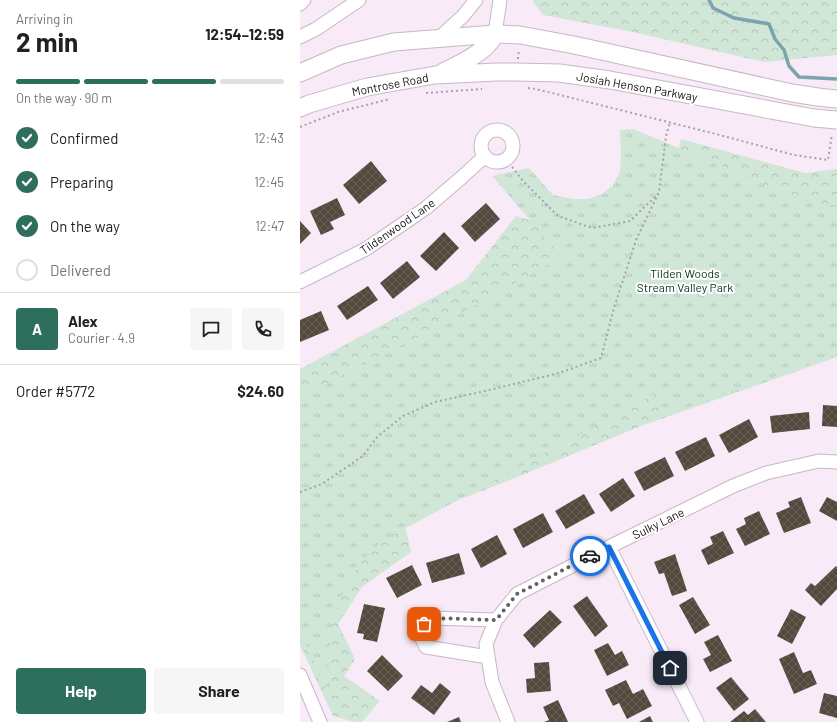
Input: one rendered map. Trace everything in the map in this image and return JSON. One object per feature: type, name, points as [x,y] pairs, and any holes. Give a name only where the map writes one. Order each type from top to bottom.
[{"type":"main road","name":"Josiah Henson Parkway","points":[[438,39],[495,34],[520,35],[792,93],[837,99]]},
{"type":"main road","points":[[435,75],[473,56],[490,43],[495,34]]},
{"type":"main road","points":[[300,74],[341,55],[394,42],[438,39]]},
{"type":"main road","name":"Josiah Henson Parkway","points":[[435,75],[496,72],[538,72],[584,76],[642,85],[814,118],[835,125]]},
{"type":"main road","name":"Montrose Road","points":[[300,108],[366,87],[435,75]]},
{"type":"street","points":[[300,4],[304,0]]},
{"type":"street","points":[[300,37],[316,29],[358,0]]},
{"type":"street","points":[[438,39],[463,16],[476,0]]},
{"type":"street","points":[[495,34],[500,0]]},
{"type":"street","points":[[495,130],[501,130],[510,136],[513,141],[513,147],[512,152],[506,159],[500,162],[494,162],[485,156],[481,146],[485,135],[495,130]]},
{"type":"street","name":"Tildenwood Lane","points":[[300,282],[366,249],[426,208],[485,156]]},
{"type":"street","name":"Sulky Lane","points":[[508,722],[492,682],[486,644],[496,620],[517,594],[733,486],[766,473],[819,461],[837,462]]},
{"type":"street","points":[[609,547],[697,722]]},
{"type":"street","points":[[488,657],[426,647],[418,631],[431,618],[496,620]]},
{"type":"street","points":[[300,675],[320,722]]},
{"type":"path","points":[[518,64],[519,44]]},
{"type":"path","points":[[522,87],[536,89],[670,122],[794,156],[828,160],[835,125]]},
{"type":"path","points":[[420,93],[483,88]]},
{"type":"path","points":[[300,127],[338,112],[397,97]]},
{"type":"path","points":[[300,492],[322,484],[363,456],[377,437],[403,416],[435,402],[559,373],[601,358],[614,308],[636,240],[660,192],[666,136],[670,122]]},
{"type":"path","points":[[506,159],[523,180],[558,216],[592,228],[630,221],[660,192]]},
{"type":"green space","points":[[532,0],[837,0],[837,55],[764,62],[633,32],[543,15]]},
{"type":"green space","name":"Tilden Woods Stream Valley Park","points":[[633,129],[818,206],[837,205],[837,354],[669,414],[652,394],[645,400],[389,537],[372,551],[359,566],[349,581],[336,612],[332,629],[329,663],[330,691],[334,708],[300,631],[300,397],[431,330],[562,257],[492,176],[529,168],[553,195],[574,199],[589,199],[602,194],[613,185],[620,172],[620,130]]},
{"type":"green space","name":"Tilden Woods Stream Valley Park","points":[[681,139],[805,173],[837,169],[837,357],[641,426],[520,476],[404,521],[411,552],[362,587],[338,624],[355,659],[344,676],[380,701],[362,722],[355,722],[333,716],[300,645],[300,369],[466,280],[516,216],[594,239],[669,190]]},
{"type":"building","points":[[371,161],[387,181],[359,204],[343,185]]},
{"type":"building","points":[[337,198],[345,215],[330,222],[334,229],[321,235],[310,211]]},
{"type":"building","points":[[486,203],[500,219],[475,242],[461,226]]},
{"type":"building","points":[[300,221],[311,233],[300,244]]},
{"type":"building","points":[[444,232],[459,248],[436,271],[420,256]]},
{"type":"building","points":[[407,261],[420,277],[393,299],[380,283]]},
{"type":"building","points":[[368,286],[378,300],[347,320],[337,306]]},
{"type":"building","points":[[321,311],[329,330],[300,342],[300,320]]},
{"type":"building","points":[[823,405],[837,406],[837,427],[822,426]]},
{"type":"building","points":[[809,412],[810,429],[772,433],[770,416]]},
{"type":"building","points":[[749,419],[758,437],[729,453],[719,435]]},
{"type":"building","points":[[706,437],[715,456],[685,471],[675,452]]},
{"type":"building","points":[[665,457],[674,476],[644,491],[634,472]]},
{"type":"building","points":[[623,478],[635,496],[611,512],[599,494]]},
{"type":"building","points":[[584,494],[595,513],[566,529],[555,511]]},
{"type":"building","points":[[801,497],[811,523],[784,533],[776,513],[790,507],[788,502]]},
{"type":"building","points":[[827,497],[837,502],[837,521],[819,511]]},
{"type":"building","points":[[759,511],[770,534],[745,546],[736,529],[746,524],[744,518]]},
{"type":"building","points":[[543,513],[553,532],[523,548],[513,529]]},
{"type":"building","points":[[723,531],[734,553],[708,565],[701,550],[713,544],[710,537]]},
{"type":"building","points":[[497,535],[507,554],[481,568],[471,549]]},
{"type":"building","points":[[459,553],[465,574],[432,583],[426,563]]},
{"type":"building","points":[[675,554],[687,591],[672,596],[664,573],[659,574],[654,562]]},
{"type":"building","points":[[412,565],[422,585],[397,598],[386,578]]},
{"type":"building","points":[[836,566],[837,589],[821,606],[805,590],[811,583],[815,586]]},
{"type":"building","points":[[587,596],[608,626],[595,637],[573,606]]},
{"type":"building","points":[[693,597],[710,625],[695,634],[679,605]]},
{"type":"building","points":[[364,604],[385,608],[377,642],[363,639],[364,634],[357,633]]},
{"type":"building","points":[[791,609],[806,617],[792,644],[777,636]]},
{"type":"building","points":[[550,610],[562,622],[534,648],[523,635]]},
{"type":"building","points":[[718,635],[732,661],[710,672],[703,659],[711,655],[704,642]]},
{"type":"building","points":[[608,643],[615,655],[622,651],[629,665],[607,676],[594,650]]},
{"type":"building","points":[[794,652],[803,673],[811,670],[817,684],[794,694],[779,659]]},
{"type":"building","points":[[382,655],[403,676],[388,691],[367,671]]},
{"type":"building","points":[[549,662],[551,691],[527,693],[526,679],[535,678],[534,663]]},
{"type":"building","points":[[731,677],[749,699],[734,711],[716,688]]},
{"type":"building","points":[[626,680],[633,694],[643,689],[652,706],[627,719],[619,703],[613,706],[605,690]]},
{"type":"building","points":[[440,683],[451,692],[434,715],[411,698],[421,685],[432,693]]},
{"type":"building","points":[[824,693],[837,696],[837,718],[819,713]]},
{"type":"building","points":[[558,700],[568,722],[544,722],[549,720],[543,707]]},
{"type":"building","points":[[755,709],[766,722],[730,722],[744,711],[748,715]]},
{"type":"building","points":[[650,716],[653,722],[639,722]]},
{"type":"building","points":[[459,717],[461,722],[447,722]]},
{"type":"waterway","points":[[709,0],[713,8],[734,18],[769,24],[775,39],[784,50],[789,66],[799,77],[837,79]]},
{"type":"way so far","points":[[424,624],[431,618],[496,620],[517,594],[590,556]]},
{"type":"route","points":[[590,556],[609,547],[670,668]]}]
